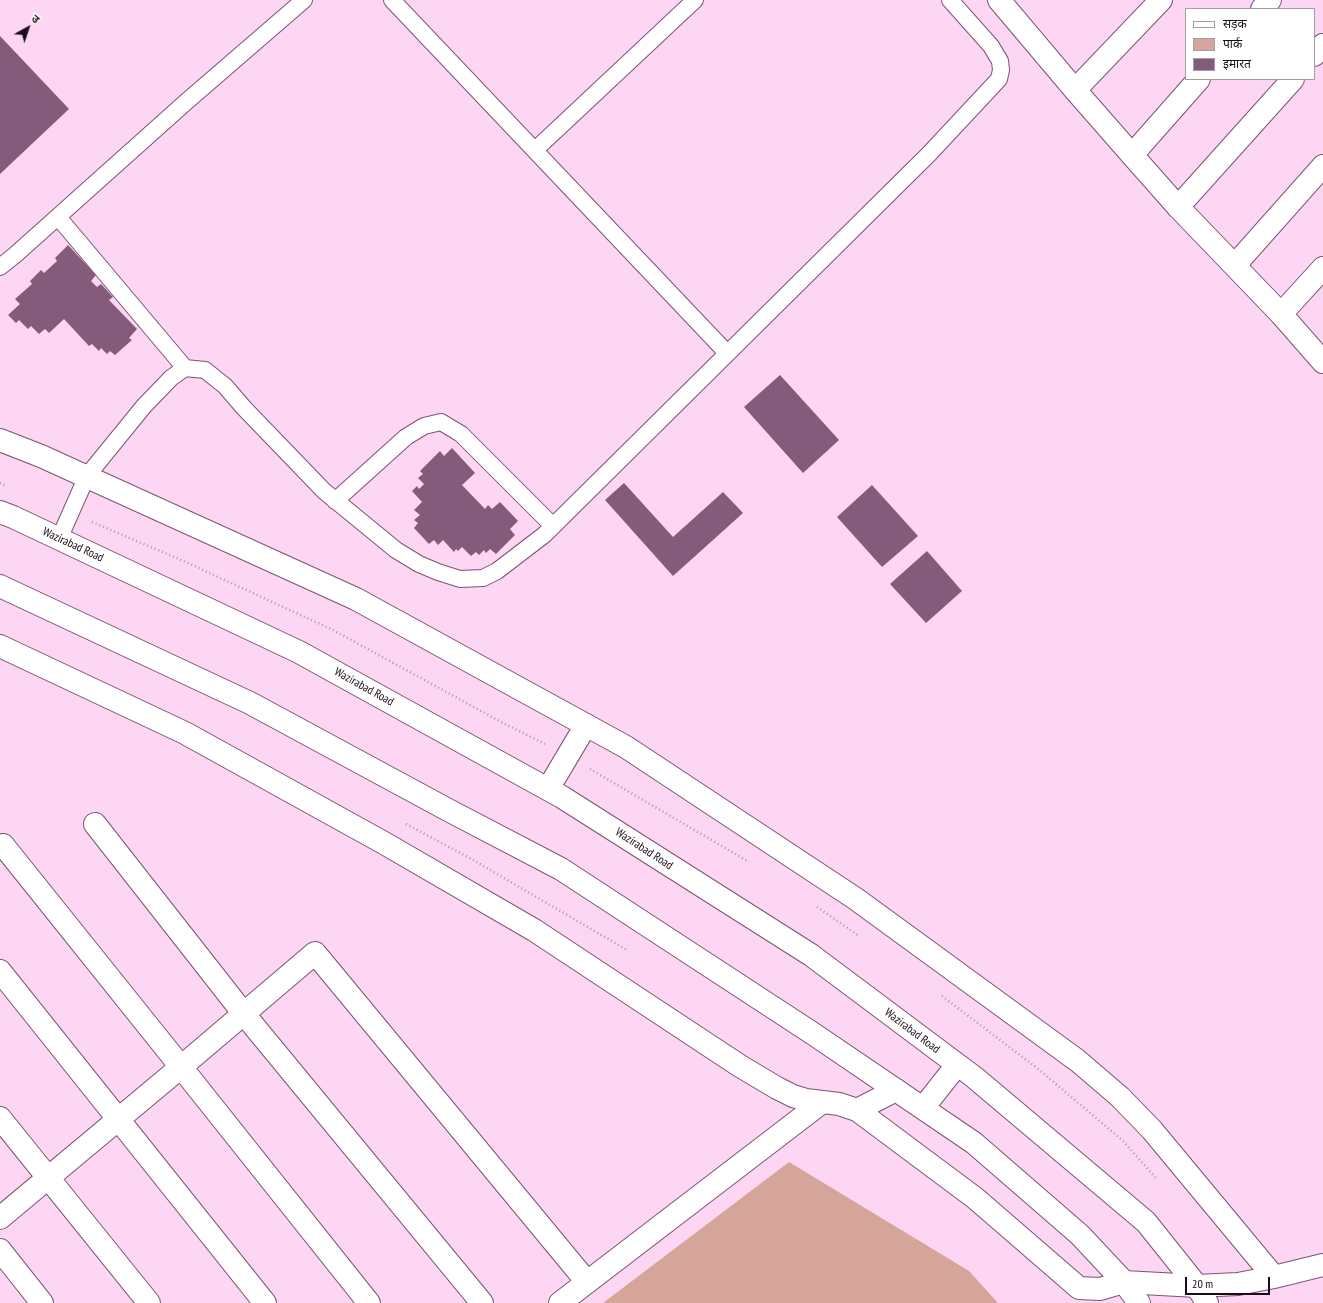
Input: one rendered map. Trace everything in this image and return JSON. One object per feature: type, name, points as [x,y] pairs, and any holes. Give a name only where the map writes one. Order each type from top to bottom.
[{"type":"main road","points":[[999,0],[1075,90],[1178,207],[1281,314],[1323,362]]},
{"type":"main road","points":[[1075,90],[1161,0]]},
{"type":"main road","points":[[1263,8],[1270,0]]},
{"type":"main road","points":[[1315,54],[1323,45]]},
{"type":"main road","points":[[1132,154],[1198,80]]},
{"type":"main road","points":[[1178,207],[1292,80]]},
{"type":"main road","points":[[1235,265],[1323,166]]},
{"type":"main road","points":[[1281,314],[1323,268]]},
{"type":"main road","points":[[0,440],[87,476],[356,598],[626,747],[856,898],[1078,1061],[1120,1097],[1152,1130],[1274,1277]]},
{"type":"main road","name":"Wazirabad Road","points":[[0,512],[299,652],[562,797],[811,955],[974,1077],[1146,1222],[1202,1295]]},
{"type":"main road","points":[[0,586],[250,703],[450,811],[561,868],[812,1033],[974,1143],[1080,1234],[1124,1282],[1139,1303]]},
{"type":"main road","points":[[0,646],[185,733],[384,843],[534,930],[727,1057],[777,1088],[793,1096],[806,1100],[839,1104],[857,1110],[975,1198],[1078,1288],[1100,1289],[1124,1282],[1202,1295],[1238,1284],[1323,1265]]},
{"type":"main road","points":[[548,789],[586,725]]},
{"type":"main road","points":[[95,824],[244,1014],[482,1303]]},
{"type":"main road","points":[[3,845],[182,1067],[369,1303]]},
{"type":"main road","points":[[0,1218],[182,1067],[315,953],[587,1282]]},
{"type":"main road","points":[[0,971],[265,1303]]},
{"type":"main road","points":[[922,1108],[957,1064]]},
{"type":"main road","points":[[857,1110],[896,1090]]},
{"type":"main road","points":[[560,1303],[821,1103]]},
{"type":"main road","points":[[0,1118],[149,1303]]},
{"type":"main road","points":[[0,1250],[42,1303]]},
{"type":"lane","points":[[0,267],[186,102],[304,0]]},
{"type":"lane","points":[[392,0],[727,353]]},
{"type":"lane","points":[[534,150],[695,0]]},
{"type":"lane","points":[[59,539],[87,476],[144,406],[170,378],[185,368],[205,370],[225,386],[318,486],[396,550],[418,564],[460,579],[483,578],[498,571],[553,526],[929,154],[998,79],[1001,70],[1000,61],[991,46],[950,0]]},
{"type":"lane","points":[[58,217],[185,368]]},
{"type":"lane","points":[[335,501],[406,437],[424,426],[441,422],[461,434],[553,526]]},
{"type":"green space","points":[[789,1162],[969,1271],[998,1303],[603,1303]]},
{"type":"building","points":[[0,36],[69,109],[0,174]]},
{"type":"building","points":[[68,245],[96,275],[91,281],[97,287],[101,284],[113,297],[109,300],[137,329],[129,338],[132,340],[115,355],[110,351],[107,354],[101,348],[99,351],[92,344],[89,346],[64,319],[49,333],[45,329],[39,334],[31,326],[28,329],[19,320],[16,323],[8,315],[20,304],[15,299],[32,284],[30,281],[41,270],[44,273],[57,261],[55,258]]},
{"type":"building","points":[[780,375],[839,440],[803,473],[744,407]]},
{"type":"building","points":[[452,448],[475,473],[462,485],[485,509],[488,505],[492,509],[500,502],[518,521],[510,529],[515,535],[496,554],[490,549],[486,553],[484,550],[479,555],[476,552],[471,556],[462,547],[458,551],[456,549],[454,552],[443,540],[438,545],[434,540],[429,544],[414,528],[418,523],[414,520],[420,515],[414,510],[422,502],[412,491],[417,486],[419,489],[424,484],[418,478],[423,474],[420,471],[440,451],[444,456]]},
{"type":"building","points":[[624,483],[673,537],[723,492],[743,513],[673,576],[605,500]]},
{"type":"building","points":[[872,485],[918,536],[882,567],[837,517]]},
{"type":"building","points":[[927,551],[962,591],[926,623],[890,584]]}]
